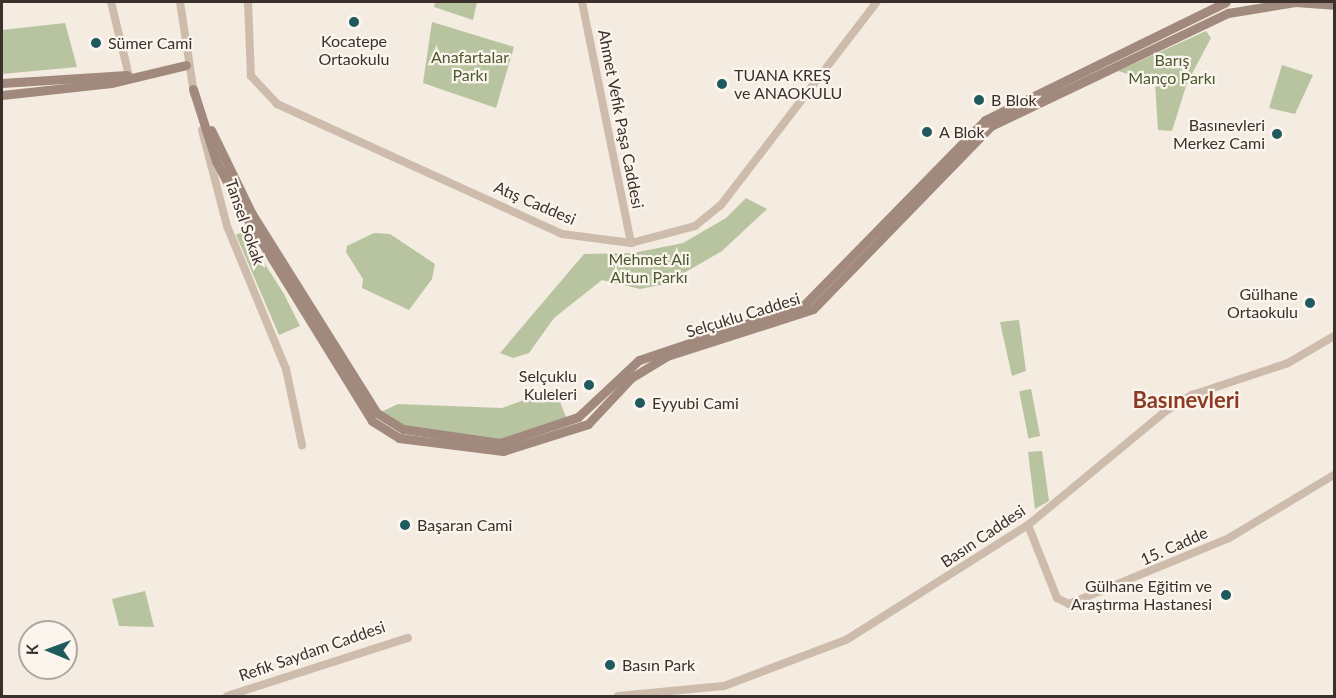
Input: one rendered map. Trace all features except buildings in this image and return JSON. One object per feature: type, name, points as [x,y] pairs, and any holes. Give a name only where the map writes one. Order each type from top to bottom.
[{"type":"main road","name":"Selçuklu Caddesi","points":[[249,216],[363,396],[387,423],[500,443],[578,417],[639,360],[805,303],[985,120],[1226,2]]},
{"type":"main road","name":"Selçuklu Caddesi","points":[[193,89],[216,161],[357,402],[380,429],[432,443],[488,452],[518,449],[588,424],[631,378],[667,356],[813,309],[991,126],[1228,13],[1295,2],[1334,5]]},
{"type":"main road","points":[[2,83],[129,75],[186,65]]},
{"type":"main road","points":[[2,95],[111,83],[129,75]]},
{"type":"street","points":[[111,2],[129,75]]},
{"type":"street","name":"Tansel Sokak","points":[[180,2],[186,65],[227,226],[286,369],[302,446]]},
{"type":"street","name":"Atış Caddesi","points":[[248,2],[251,76],[277,104],[562,234],[631,243],[695,226],[721,205],[877,2]]},
{"type":"street","name":"Ahmet Vefik Paşa Caddesi","points":[[582,2],[631,243]]},
{"type":"street","name":"Basın Caddesi","points":[[618,696],[724,686],[804,660],[896,610],[1028,525],[1166,411],[1192,395],[1288,363],[1335,336]]},
{"type":"street","name":"15. Cadde","points":[[1028,525],[1057,598],[1069,604],[1229,538],[1335,475]]},
{"type":"street","name":"Refik Saydam Caddesi","points":[[227,696],[408,638]]},
{"type":"green space","points":[[435,2],[477,2],[473,20],[434,7]]},
{"type":"green space","name":"Anafartalar Parkı","points":[[432,22],[514,47],[496,108],[423,83]]},
{"type":"green space","points":[[65,23],[77,67],[2,74],[2,30]]},
{"type":"green space","name":"Barış Manço Parkı","points":[[1206,31],[1211,38],[1187,83],[1172,131],[1158,130],[1155,82],[1118,71]]},
{"type":"green space","points":[[1282,65],[1313,75],[1295,114],[1269,108]]},
{"type":"green space","name":"Mehmet Ali Altun Parkı","points":[[746,198],[767,209],[722,251],[665,284],[640,289],[602,280],[554,318],[529,353],[513,358],[500,353],[584,254],[633,253],[683,243],[726,218]]},
{"type":"green space","points":[[244,231],[284,294],[300,326],[279,335],[236,235]]},
{"type":"green space","points":[[374,233],[390,234],[435,264],[432,279],[409,310],[362,288],[363,279],[346,252],[347,246]]},
{"type":"green space","points":[[1019,320],[1026,371],[1012,376],[1000,322]]},
{"type":"green space","points":[[555,389],[568,422],[498,442],[402,428],[379,413],[398,404],[502,408]]},
{"type":"green space","points":[[1031,389],[1040,436],[1028,438],[1019,391]]},
{"type":"green space","points":[[1042,451],[1049,501],[1035,509],[1028,452]]},
{"type":"green space","points":[[145,591],[154,627],[119,626],[112,599]]},
{"type":"place","name":"Kocatepe Ortaokulu","points":[[354,22]]},
{"type":"place","name":"Sümer Cami","points":[[96,43]]},
{"type":"place","name":"TUANA KREŞ ve ANAOKULU","points":[[722,84]]},
{"type":"place","name":"B Blok","points":[[979,100]]},
{"type":"place","name":"A Blok","points":[[927,132]]},
{"type":"place","name":"Basınevleri Merkez Cami","points":[[1277,134]]},
{"type":"place","name":"Gülhane Ortaokulu","points":[[1310,303]]},
{"type":"place","name":"Selçuklu Kuleleri","points":[[589,385]]},
{"type":"place","name":"Eyyubi Cami","points":[[640,403]]},
{"type":"place","name":"Başaran Cami","points":[[405,525]]},
{"type":"place","name":"Gülhane Eğitim ve Araştırma Hastanesi","points":[[1226,595]]},
{"type":"place","name":"Basın Park","points":[[610,665]]},
{"type":"district","name":"Basınevleri","points":[[1186,400]]}]
